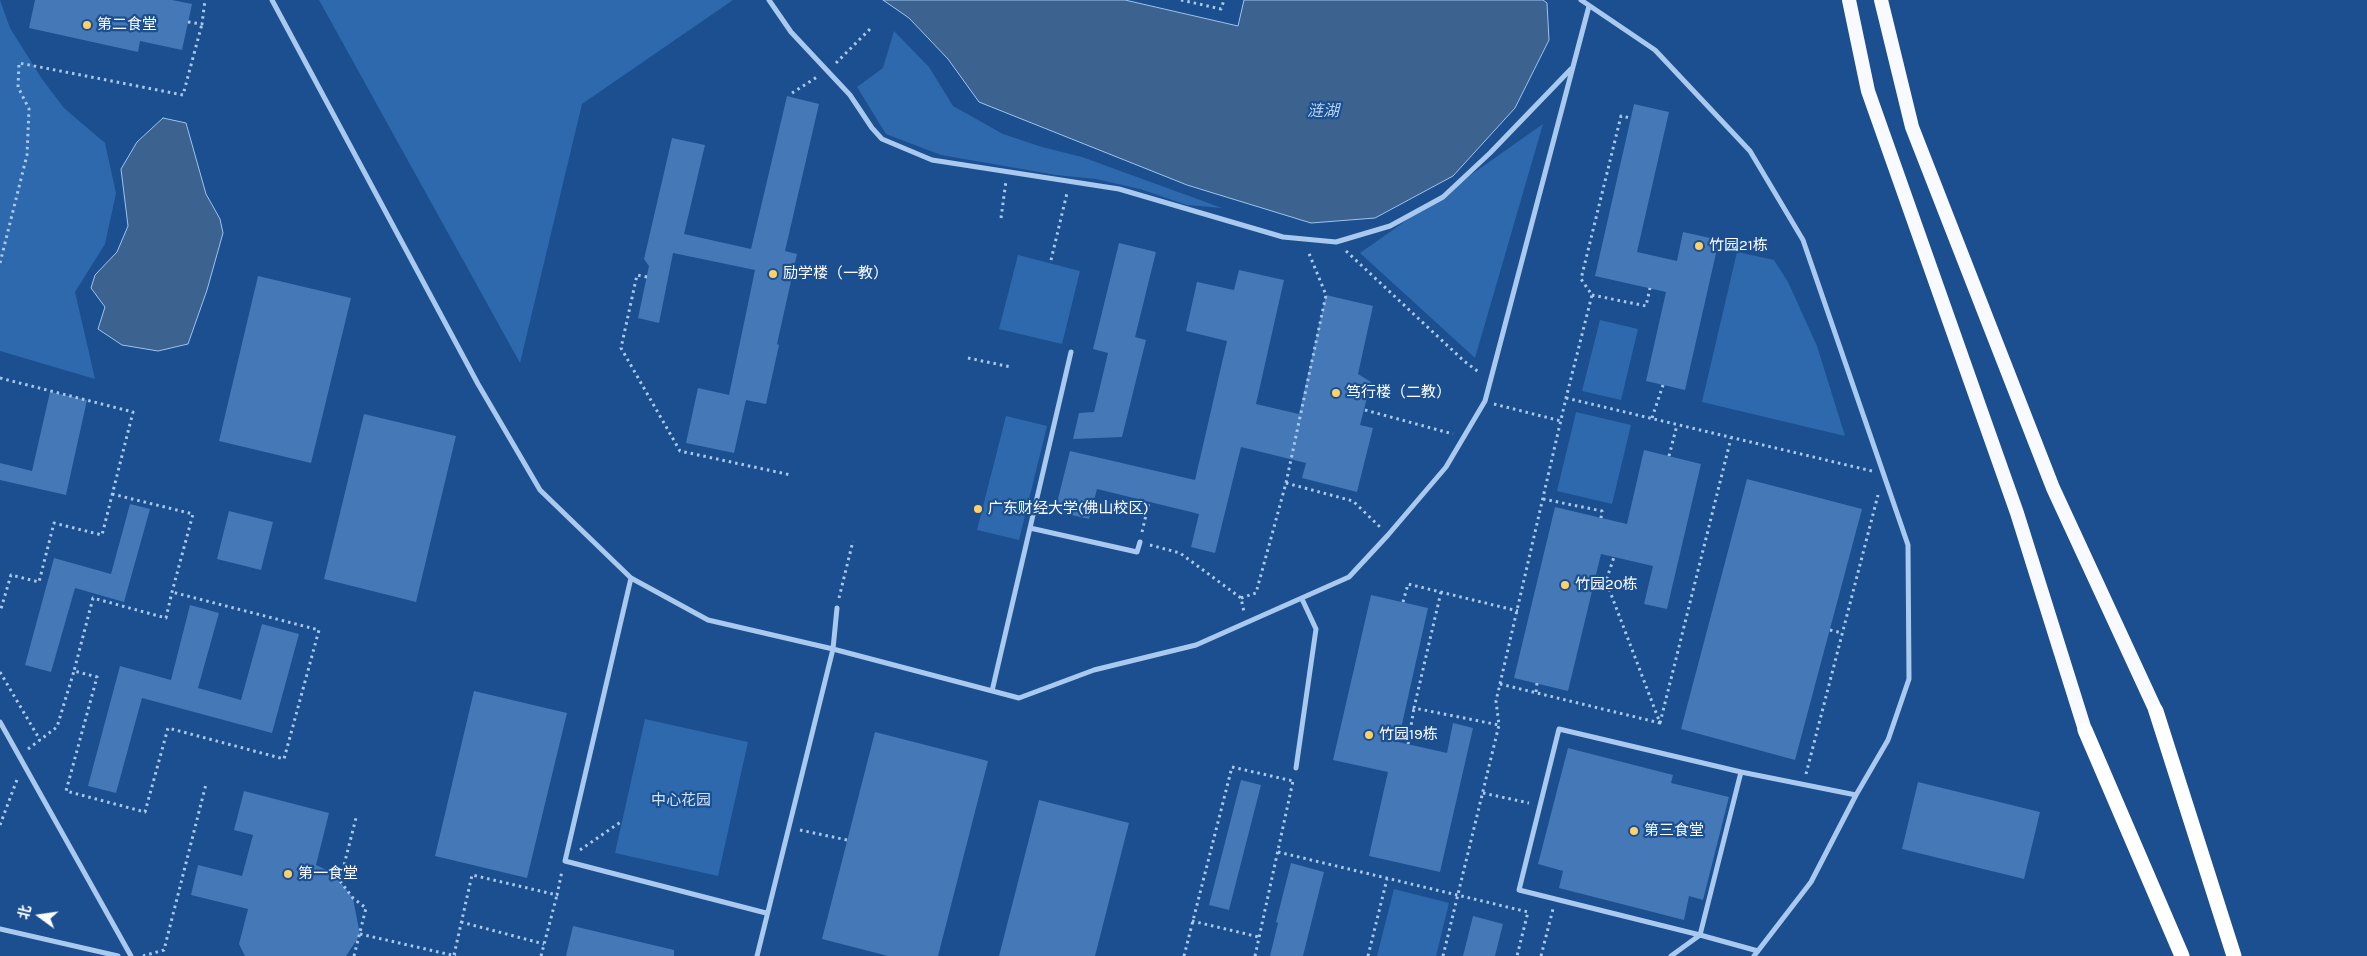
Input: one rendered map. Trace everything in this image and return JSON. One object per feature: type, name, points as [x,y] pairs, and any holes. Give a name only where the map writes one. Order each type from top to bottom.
[{"type":"highway","points":[[1849,0],[1868,90],[2017,513],[2085,730],[2182,956]]},
{"type":"highway","points":[[1881,0],[1912,127],[2053,488],[2156,711],[2234,956]]},
{"type":"street","points":[[272,0],[478,384],[540,490],[631,578],[708,620],[833,649],[1019,698],[1094,670],[1196,645],[1302,600],[1349,577],[1446,467],[1485,401],[1589,6]]},
{"type":"street","points":[[769,0],[791,32],[850,95],[872,128],[882,139],[932,160],[1119,189],[1283,237],[1336,242],[1390,226],[1443,197],[1490,153],[1572,68]]},
{"type":"street","points":[[1581,0],[1655,50],[1750,151],[1803,240],[1908,545],[1909,679],[1888,740],[1856,795],[1811,882],[1754,956]]},
{"type":"street","points":[[992,691],[1071,352]]},
{"type":"street","points":[[1030,528],[1137,552],[1140,542]]},
{"type":"street","points":[[631,578],[565,861],[766,913]]},
{"type":"street","points":[[1296,768],[1316,629],[1302,600]]},
{"type":"street","points":[[757,956],[766,913],[833,649],[837,608]]},
{"type":"street","points":[[0,722],[131,956]]},
{"type":"street","points":[[1758,951],[1519,890],[1559,729],[1741,772],[1856,795]]},
{"type":"street","points":[[1671,956],[1700,935],[1741,772]]},
{"type":"street","points":[[0,929],[118,956]]},
{"type":"path","points":[[0,263],[27,155],[29,109],[18,86],[19,62],[184,95],[202,24],[205,0]]},
{"type":"path","points":[[1181,0],[1221,9],[1224,0]]},
{"type":"path","points":[[188,22],[202,24]]},
{"type":"path","points":[[792,93],[828,71],[871,28]]},
{"type":"path","points":[[1631,118],[1621,116],[1581,279],[1592,295],[1646,306],[1650,288]]},
{"type":"path","points":[[1001,218],[1007,173]]},
{"type":"path","points":[[1051,260],[1070,182]]},
{"type":"path","points":[[1241,598],[1256,593],[1286,483],[1326,295],[1303,239]]},
{"type":"path","points":[[1336,242],[1464,361],[1490,380]]},
{"type":"path","points":[[647,277],[636,275],[621,348],[680,451],[791,475]]},
{"type":"path","points":[[1443,956],[1499,725],[1496,700],[1566,398],[1592,295]]},
{"type":"path","points":[[968,358],[1011,366]]},
{"type":"path","points":[[0,378],[133,412],[102,535],[54,522],[39,582],[11,575],[0,612]]},
{"type":"path","points":[[1652,418],[1663,385]]},
{"type":"path","points":[[1566,398],[1883,474],[1803,785]]},
{"type":"path","points":[[1485,401],[1510,410],[1561,421]]},
{"type":"path","points":[[1365,410],[1437,430]]},
{"type":"path","points":[[1669,456],[1677,425]]},
{"type":"path","points":[[1660,723],[1731,438]]},
{"type":"path","points":[[1286,483],[1354,501],[1388,535]]},
{"type":"path","points":[[19,756],[57,727],[93,598],[166,618],[193,514],[112,494]]},
{"type":"path","points":[[1543,499],[1602,511],[1601,518]]},
{"type":"path","points":[[1149,502],[1140,542],[1180,553],[1241,598],[1246,623]]},
{"type":"path","points":[[837,608],[853,541]]},
{"type":"path","points":[[1614,557],[1606,581],[1660,723]]},
{"type":"path","points":[[1403,602],[1408,584],[1518,611]]},
{"type":"path","points":[[74,671],[97,677],[66,791],[145,812],[168,728],[284,759],[319,630],[172,592]]},
{"type":"path","points":[[1408,744],[1414,708],[1441,592]]},
{"type":"path","points":[[1830,630],[1842,633]]},
{"type":"path","points":[[0,672],[40,740]]},
{"type":"path","points":[[1536,692],[1537,683]]},
{"type":"path","points":[[1500,684],[1660,723]]},
{"type":"path","points":[[1414,708],[1499,725]]},
{"type":"path","points":[[0,825],[23,764]]},
{"type":"path","points":[[1184,956],[1232,767],[1293,781]]},
{"type":"path","points":[[1254,956],[1296,768]]},
{"type":"path","points":[[143,956],[164,950],[206,784]]},
{"type":"path","points":[[1484,793],[1539,805]]},
{"type":"path","points":[[354,956],[366,908],[340,882],[356,818]]},
{"type":"path","points":[[541,956],[565,861],[622,821]]},
{"type":"path","points":[[789,828],[847,840]]},
{"type":"path","points":[[1278,852],[1528,912],[1517,956]]},
{"type":"path","points":[[360,934],[455,956],[472,875],[557,895]]},
{"type":"path","points":[[1368,956],[1387,879]]},
{"type":"path","points":[[1541,956],[1556,899]]},
{"type":"path","points":[[1192,921],[1259,937]]},
{"type":"path","points":[[461,922],[544,944]]},
{"type":"green space","points":[[0,0],[10,28],[42,79],[64,108],[105,143],[116,193],[105,244],[75,292],[95,379],[0,351]]},
{"type":"green space","points":[[319,0],[733,0],[582,104],[520,363]]},
{"type":"green space","points":[[894,31],[929,67],[953,106],[1003,134],[1042,147],[1082,157],[1222,208],[1187,205],[1140,189],[1096,179],[1056,175],[941,155],[886,134],[857,87],[883,68]]},
{"type":"green space","points":[[1543,124],[1475,358],[1360,253]]},
{"type":"green space","points":[[1737,252],[1774,260],[1788,282],[1817,346],[1845,436],[1702,402]]},
{"type":"green space","points":[[1018,255],[1080,271],[1062,344],[999,329]]},
{"type":"green space","points":[[1600,320],[1638,329],[1621,400],[1582,391]]},
{"type":"green space","points":[[1576,412],[1631,425],[1612,504],[1557,491]]},
{"type":"green space","points":[[1006,416],[1047,426],[1019,540],[977,530]]},
{"type":"green space","name":"中心花园","points":[[645,719],[748,742],[718,876],[615,853]]},
{"type":"green space","points":[[1394,889],[1449,903],[1436,956],[1377,956]]},
{"type":"water","name":"涟湖","points":[[883,0],[1125,0],[1238,26],[1244,0],[1543,0],[1547,3],[1549,40],[1515,108],[1453,176],[1375,218],[1311,223],[1187,185],[979,102],[948,59],[909,18]]},
{"type":"water","points":[[163,118],[186,123],[206,194],[220,219],[223,233],[207,290],[188,344],[158,351],[122,345],[98,329],[105,307],[91,288],[95,275],[117,252],[128,226],[121,169],[137,142]]},
{"type":"building","name":"第二食堂","points":[[35,0],[172,0],[192,4],[182,50],[140,41],[138,52],[29,28]]},
{"type":"building","name":"励学楼（一教）","points":[[787,96],[819,104],[785,251],[797,254],[766,404],[746,400],[734,453],[686,443],[698,388],[729,395],[755,270],[673,253],[659,323],[638,318],[649,266],[644,259],[672,138],[705,145],[684,234],[751,249]]},
{"type":"building","name":"竹园21栋","points":[[1634,104],[1669,112],[1637,252],[1677,261],[1683,232],[1719,240],[1685,390],[1646,381],[1666,292],[1595,276]]},
{"type":"building","points":[[1119,243],[1156,252],[1135,337],[1146,340],[1122,437],[1073,439],[1079,413],[1094,412],[1108,353],[1093,349]]},
{"type":"building","name":"笃行楼（二教）","points":[[1239,270],[1284,280],[1256,404],[1299,414],[1326,295],[1373,306],[1358,374],[1371,382],[1360,425],[1373,428],[1357,492],[1302,478],[1306,463],[1241,447],[1215,553],[1191,547],[1199,514],[1097,489],[1089,519],[1055,511],[1070,451],[1195,480],[1227,341],[1186,331],[1197,282],[1234,290]]},
{"type":"building","points":[[258,276],[351,298],[311,463],[219,441]]},
{"type":"building","points":[[50,392],[87,400],[66,495],[0,480],[0,463],[32,471]]},
{"type":"building","points":[[364,414],[456,436],[416,602],[324,579]]},
{"type":"building","name":"竹园20栋","points":[[1644,450],[1701,464],[1667,609],[1644,604],[1653,566],[1601,554],[1568,691],[1514,678],[1555,507],[1627,524]]},
{"type":"building","points":[[1747,479],[1862,509],[1795,760],[1681,729]]},
{"type":"building","points":[[130,504],[150,509],[124,602],[75,588],[51,672],[25,665],[54,558],[111,574]]},
{"type":"building","points":[[229,511],[273,522],[261,570],[217,559]]},
{"type":"building","name":"竹园19栋","points":[[1371,595],[1428,608],[1398,742],[1447,753],[1453,723],[1473,728],[1440,872],[1369,856],[1388,772],[1333,760]]},
{"type":"building","points":[[190,605],[219,613],[198,688],[241,700],[262,624],[299,634],[272,733],[142,698],[116,793],[88,786],[120,666],[171,680]]},
{"type":"building","points":[[474,691],[567,713],[527,878],[435,856]]},
{"type":"building","points":[[875,732],[988,761],[938,956],[888,956],[822,939]]},
{"type":"building","name":"第三食堂","points":[[1568,748],[1673,775],[1671,783],[1729,797],[1703,900],[1689,896],[1684,920],[1559,888],[1563,871],[1538,864]]},
{"type":"building","points":[[1241,780],[1261,785],[1229,910],[1209,905]]},
{"type":"building","points":[[1918,782],[2040,812],[2024,879],[1902,849]]},
{"type":"building","name":"第一食堂","points":[[244,791],[329,813],[316,865],[333,873],[353,898],[360,935],[346,956],[245,956],[239,944],[248,909],[191,895],[198,865],[242,876],[253,835],[234,830]]},
{"type":"building","points":[[1039,800],[1129,823],[1095,956],[999,956]]},
{"type":"building","points":[[1291,863],[1324,872],[1303,956],[1270,956],[1278,923],[1276,922]]},
{"type":"building","points":[[1473,916],[1503,924],[1495,956],[1463,956]]},
{"type":"building","points":[[573,926],[674,950],[674,956],[566,956]]},
{"type":"place","name":"第二食堂","points":[[87,25]]},
{"type":"place","name":"竹园21栋","points":[[1699,246]]},
{"type":"place","name":"励学楼（一教）","points":[[773,274]]},
{"type":"place","name":"笃行楼（二教）","points":[[1336,393]]},
{"type":"place","name":"广东财经大学(佛山校区)","points":[[978,509]]},
{"type":"place","name":"竹园20栋","points":[[1565,585]]},
{"type":"place","name":"竹园19栋","points":[[1369,735]]},
{"type":"place","name":"第三食堂","points":[[1634,831]]},
{"type":"place","name":"第一食堂","points":[[288,874]]}]
